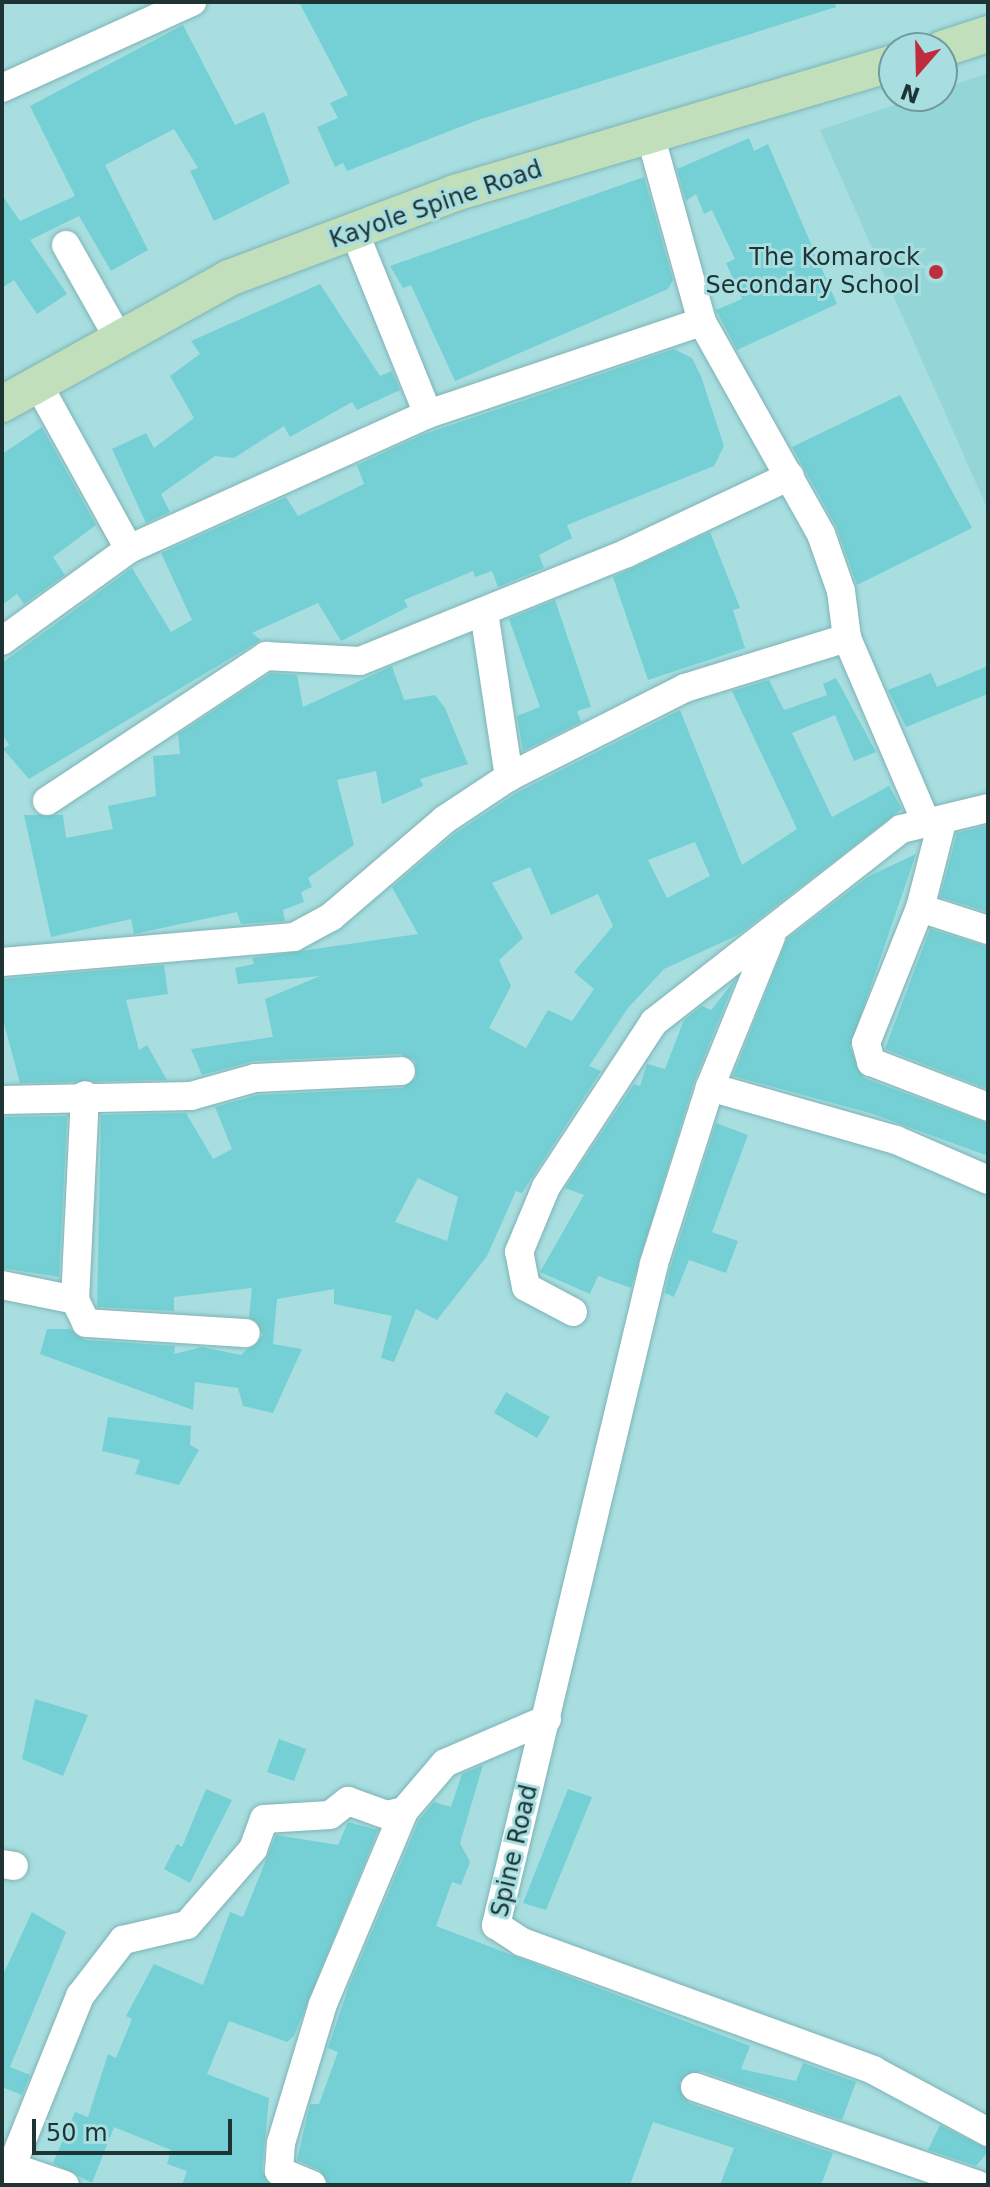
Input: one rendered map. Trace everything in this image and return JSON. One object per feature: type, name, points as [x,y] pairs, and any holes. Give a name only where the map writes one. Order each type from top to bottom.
[{"type":"main road","points":[[958,44],[988,34]]},
{"type":"main road","name":"Kayole Spine Road","points":[[2,404],[229,278],[455,193],[651,138],[878,68]]},
{"type":"street","points":[[2,88],[192,2]]},
{"type":"street","points":[[651,138],[702,322],[790,476],[841,591],[847,638],[934,822],[920,908],[866,1043],[871,1062],[988,1107]]},
{"type":"street","points":[[354,231],[428,414]]},
{"type":"street","points":[[66,245],[119,339]]},
{"type":"street","points":[[2,641],[129,549],[428,414],[702,322]]},
{"type":"street","points":[[38,384],[129,549]]},
{"type":"street","points":[[47,801],[266,656],[360,661],[484,612],[790,476]]},
{"type":"street","points":[[484,612],[509,777]]},
{"type":"street","points":[[2,962],[294,937],[331,917],[444,820],[509,777],[685,688],[847,638]]},
{"type":"street","points":[[573,1312],[526,1287],[517,1267],[546,1187],[654,1022],[771,937],[880,845],[934,822],[988,808]]},
{"type":"street","points":[[920,908],[988,930]]},
{"type":"street","name":"Spine Road","points":[[771,937],[710,1087],[654,1264],[628,1396],[497,1909],[501,1932],[873,2070],[988,2132]]},
{"type":"street","points":[[2,1100],[85,1095],[191,1096],[255,1078],[401,1071]]},
{"type":"street","points":[[710,1087],[896,1140],[988,1180]]},
{"type":"street","points":[[85,1095],[75,1300],[86,1323],[246,1333]]},
{"type":"street","points":[[2,1285],[75,1300]]},
{"type":"street","points":[[312,2185],[279,2171],[281,2143],[323,2004],[404,1811],[445,1763],[547,1719]]},
{"type":"street","points":[[65,2185],[6,2175],[80,1996],[123,1940],[187,1925],[253,1849],[264,1819],[330,1815],[348,1801],[387,1815],[404,1811]]},
{"type":"street","points":[[695,2087],[978,2185]]},
{"type":"shaded area","name":"The Komarock Secondary School","points":[[988,73],[988,510],[820,130],[878,110],[958,112],[958,83]]},
{"type":"building","points":[[299,2],[835,2],[836,7],[478,120],[347,171],[343,163],[335,167],[317,127],[338,118],[330,103],[348,95]]},
{"type":"building","points":[[183,25],[235,125],[264,112],[290,183],[214,221],[190,171],[198,168],[174,129],[105,165],[148,250],[111,271],[79,216],[30,240],[67,294],[37,314],[14,280],[2,288],[2,195],[20,221],[75,196],[30,106]]},
{"type":"building","points":[[749,138],[754,151],[768,144],[837,304],[737,350],[716,310],[742,299],[726,263],[735,259],[712,210],[704,214],[696,194],[686,201],[677,169]]},
{"type":"building","points":[[644,177],[673,280],[668,289],[455,381],[411,285],[403,288],[390,266]]},
{"type":"building","points":[[320,284],[380,376],[392,371],[400,390],[357,410],[352,402],[290,437],[284,426],[234,458],[215,456],[161,494],[170,512],[146,523],[112,449],[146,433],[154,448],[194,418],[170,376],[200,354],[191,341]]},
{"type":"building","points":[[674,349],[692,358],[701,376],[724,446],[714,466],[567,525],[572,538],[539,555],[544,568],[498,587],[492,571],[475,577],[473,571],[404,600],[408,607],[341,641],[318,603],[252,633],[261,640],[29,779],[3,749],[9,745],[2,734],[2,663],[132,568],[171,632],[192,620],[161,553],[286,497],[298,516],[364,484],[357,465],[422,435]]},
{"type":"building","points":[[900,395],[972,528],[857,585],[836,526],[792,447]]},
{"type":"building","points":[[42,427],[96,525],[53,557],[65,575],[24,604],[17,594],[2,605],[2,454]]},
{"type":"building","points":[[710,532],[740,608],[733,610],[745,648],[648,680],[613,577]]},
{"type":"building","points":[[555,600],[591,707],[577,711],[581,722],[523,751],[517,716],[540,707],[509,619]]},
{"type":"building","points":[[392,666],[404,700],[435,695],[445,708],[468,764],[420,779],[423,786],[382,804],[376,771],[337,780],[354,845],[308,878],[312,887],[301,892],[304,902],[283,910],[285,921],[241,924],[237,912],[134,934],[131,919],[51,937],[24,815],[63,815],[66,838],[113,829],[108,806],[156,796],[153,756],[180,754],[178,734],[271,673],[297,675],[303,707]]},
{"type":"building","points":[[988,666],[988,694],[906,727],[888,690],[931,673],[937,687]]},
{"type":"building","points":[[836,678],[876,752],[854,761],[835,715],[792,733],[832,817],[889,786],[902,809],[738,935],[664,969],[628,1008],[589,1066],[601,1071],[522,1193],[516,1191],[487,1256],[437,1320],[416,1309],[394,1362],[381,1358],[392,1316],[334,1304],[334,1289],[277,1299],[273,1344],[302,1349],[273,1413],[243,1406],[238,1388],[195,1382],[193,1410],[40,1354],[47,1329],[70,1329],[85,1340],[175,1346],[174,1354],[202,1347],[241,1355],[263,1335],[249,1317],[252,1288],[174,1297],[174,1311],[97,1307],[101,1115],[186,1113],[213,1159],[232,1149],[215,1107],[258,1095],[402,1088],[416,1078],[415,1061],[400,1054],[254,1061],[202,1075],[191,1049],[273,1037],[265,999],[320,976],[238,984],[235,968],[254,964],[252,958],[418,934],[392,887],[454,834],[518,792],[680,710],[742,865],[797,829],[732,691],[769,680],[784,710],[827,695],[823,684]],"holes":[[[695,842],[710,876],[667,898],[648,860]],[[530,867],[551,915],[598,894],[613,926],[574,972],[594,989],[572,1021],[548,1010],[526,1048],[489,1028],[511,986],[499,960],[523,938],[492,883]],[[418,1178],[458,1197],[447,1241],[395,1222]]]},
{"type":"building","points":[[988,825],[988,912],[940,897],[957,833]]},
{"type":"building","points":[[916,854],[850,1047],[864,1078],[988,1124],[988,1156],[873,1114],[733,1076],[787,939],[869,876]]},
{"type":"building","points":[[930,929],[988,947],[988,1089],[885,1049]]},
{"type":"building","points":[[164,965],[168,994],[126,1000],[139,1050],[147,1045],[167,1080],[20,1083],[2,1016],[2,979]]},
{"type":"building","points":[[735,980],[694,1082],[631,1288],[598,1276],[590,1294],[540,1272],[584,1195],[565,1188],[634,1084],[640,1086],[647,1064],[665,1069],[684,1020],[702,1006],[711,1010]]},
{"type":"building","points":[[67,1116],[59,1277],[2,1268],[2,1117]]},
{"type":"building","points":[[716,1123],[748,1135],[712,1232],[738,1241],[726,1273],[689,1260],[674,1297],[665,1293],[670,1269]]},
{"type":"building","points":[[506,1392],[550,1417],[537,1438],[494,1413]]},
{"type":"building","points":[[108,1417],[191,1426],[190,1445],[199,1450],[179,1485],[135,1474],[140,1460],[102,1451]]},
{"type":"building","points":[[35,1699],[88,1715],[63,1776],[22,1759]]},
{"type":"building","points":[[279,1739],[306,1749],[294,1781],[267,1772]]},
{"type":"building","points":[[483,1765],[460,1843],[470,1862],[461,1885],[452,1882],[436,1926],[750,2046],[741,2069],[796,2081],[803,2063],[856,2082],[842,2120],[701,2071],[679,2082],[689,2103],[833,2153],[821,2185],[720,2185],[734,2148],[653,2122],[630,2185],[329,2185],[319,2170],[297,2160],[310,2104],[319,2104],[338,2052],[328,2048],[349,1986],[419,1820],[434,1802],[451,1807],[462,1774]]},
{"type":"building","points":[[206,1789],[232,1800],[190,1883],[164,1869],[177,1844],[182,1847]]},
{"type":"building","points":[[568,1789],[592,1797],[546,1910],[523,1903]]},
{"type":"building","points":[[348,1822],[378,1830],[294,2036],[287,2042],[229,2021],[207,2074],[269,2098],[262,2170],[270,2185],[182,2185],[187,2171],[167,2164],[171,2150],[114,2127],[92,2183],[53,2163],[75,2112],[88,2117],[108,2054],[116,2058],[132,2019],[126,2016],[154,1964],[203,1985],[230,1912],[243,1917],[276,1835],[338,1845]]},
{"type":"building","points":[[32,1912],[66,1932],[10,2067],[30,2075],[22,2095],[2,2087],[2,1977]]},
{"type":"building","points":[[940,2125],[988,2149],[988,2152],[976,2166],[928,2150]]},
{"type":"place","name":"The Komarock Secondary School","points":[[936,272]]}]
